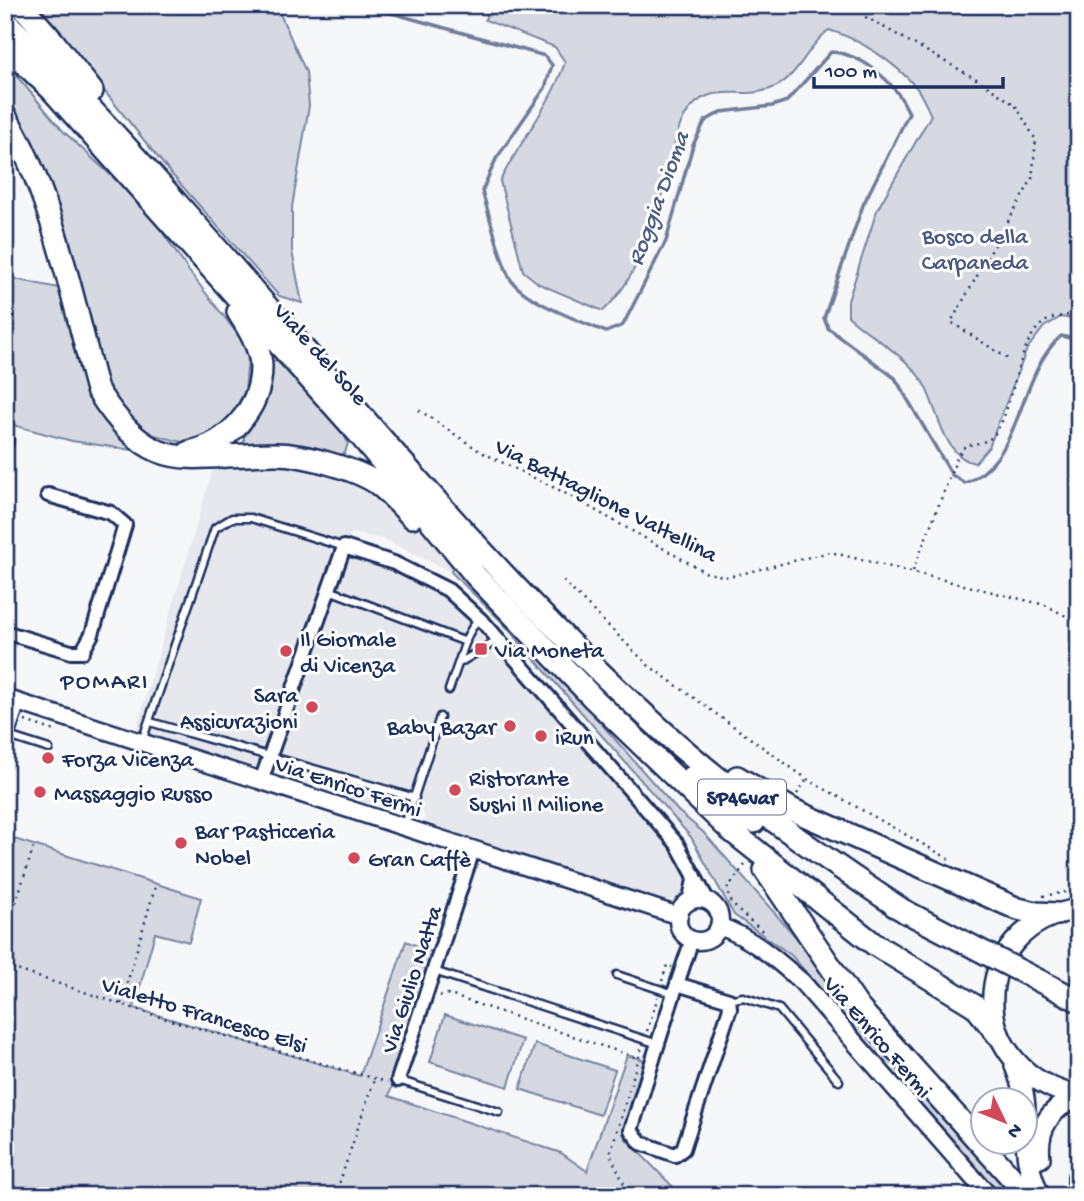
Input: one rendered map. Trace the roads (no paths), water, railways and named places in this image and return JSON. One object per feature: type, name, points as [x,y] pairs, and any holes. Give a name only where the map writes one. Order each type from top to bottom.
[{"type":"highway","points":[[20,5],[53,41],[173,199]]},
{"type":"highway","name":"Viale del Sole","points":[[5,21],[63,78],[173,199],[479,549],[592,663]]},
{"type":"highway","name":"Viale del Sole","points":[[5,45],[52,90],[359,434],[476,576],[594,699]]},
{"type":"highway","points":[[5,116],[21,141],[40,194],[97,390],[115,417],[139,443],[170,456],[224,458],[278,453],[332,464],[377,483],[476,576]]},
{"type":"highway","points":[[170,456],[204,449],[223,439],[244,417],[257,394],[261,366],[253,336],[207,263]]},
{"type":"highway","points":[[592,663],[753,789],[793,810],[1017,909],[1036,914],[1057,914]]},
{"type":"highway","name":"SP46var","points":[[592,663],[656,725],[754,807],[907,913]]},
{"type":"highway","points":[[594,699],[729,829],[776,882],[826,963],[858,1007],[1028,1196]]},
{"type":"highway","name":"SP46var","points":[[594,699],[730,806],[819,864],[907,913],[1079,1001]]},
{"type":"highway","points":[[729,829],[874,944],[975,1006],[998,1035]]},
{"type":"highway","points":[[1079,1177],[1079,1196]]},
{"type":"main road","points":[[1039,1196],[1027,1154],[1028,1119],[1023,1085],[998,1035],[993,1011],[994,986],[1002,962],[1016,941],[1035,925],[1057,914],[1079,909]]},
{"type":"main road","points":[[1013,1062],[1032,1079],[1055,1091],[1079,1096]]},
{"type":"main road","points":[[1051,1196],[1040,1164],[1038,1146],[1042,1129],[1058,1107],[1079,1096]]},
{"type":"street","points":[[5,632],[71,652],[82,652],[92,634],[125,525],[111,513],[48,495]]},
{"type":"street","points":[[261,780],[344,547],[394,563],[449,590],[504,645],[677,844],[695,876],[708,901],[717,909],[719,926],[711,937],[692,940],[682,933],[679,916],[689,902],[695,876]]},
{"type":"street","name":"Via Enrico Fermi","points":[[14,706],[261,780],[679,916]]},
{"type":"street","name":"Via Giulio Natta","points":[[398,1080],[474,850]]},
{"type":"street","points":[[689,902],[708,901]]},
{"type":"street","name":"Via Enrico Fermi","points":[[719,926],[758,946],[802,982],[989,1196]]},
{"type":"street","points":[[675,989],[729,1000],[730,1008],[683,1149],[675,1155],[641,1143],[631,1130],[675,989],[692,940]]},
{"type":"lane","points":[[142,743],[215,528],[232,518],[251,518],[344,547]]},
{"type":"lane","points":[[329,590],[466,642]]},
{"type":"lane","points":[[449,690],[466,642],[478,618]]},
{"type":"lane","points":[[458,663],[493,643],[504,645]]},
{"type":"lane","points":[[14,706],[8,736],[49,750]]},
{"type":"lane","points":[[404,827],[440,717]]},
{"type":"lane","points":[[150,722],[415,798]]},
{"type":"lane","points":[[434,971],[658,1044]]},
{"type":"lane","points":[[617,975],[675,989]]},
{"type":"lane","points":[[729,1000],[743,998],[779,1009],[839,1081]]},
{"type":"lane","points":[[398,1080],[499,1112]]},
{"type":"waterway","name":"Roggia Dioma","points":[[363,5],[545,56],[552,65],[545,88],[496,159],[482,191],[499,251],[511,280],[529,296],[555,310],[606,332],[623,325],[666,241],[693,145],[705,121],[721,112],[772,106],[787,101],[831,52],[855,58],[878,72],[896,91],[909,113],[863,205],[824,318],[828,328],[895,378],[952,475],[965,483],[984,471],[999,455],[1010,436],[1036,372],[1061,336],[1070,338],[1079,351]]},
{"type":"place","name":"Via Moneta","points":[[481,649]]},
{"type":"place","name":"Il Giornale di Vicenza","points":[[286,651]]},
{"type":"place","name":"Sara Assicurazioni","points":[[312,707]]},
{"type":"place","name":"Baby Bazar","points":[[510,726]]},
{"type":"place","name":"iRun","points":[[541,736]]},
{"type":"place","name":"Forza Vicenza","points":[[48,758]]},
{"type":"place","name":"Ristorante Sushi Il Milione","points":[[455,790]]},
{"type":"place","name":"Massaggio Russo","points":[[40,792]]},
{"type":"place","name":"Bar Pasticceria Nobel","points":[[181,843]]},
{"type":"place","name":"Gran Caffè","points":[[354,858]]},
{"type":"district","name":"POMARI","points":[[105,680]]},
{"type":"park label","name":"Bosco della Carpaneda","points":[[975,248]]}]
